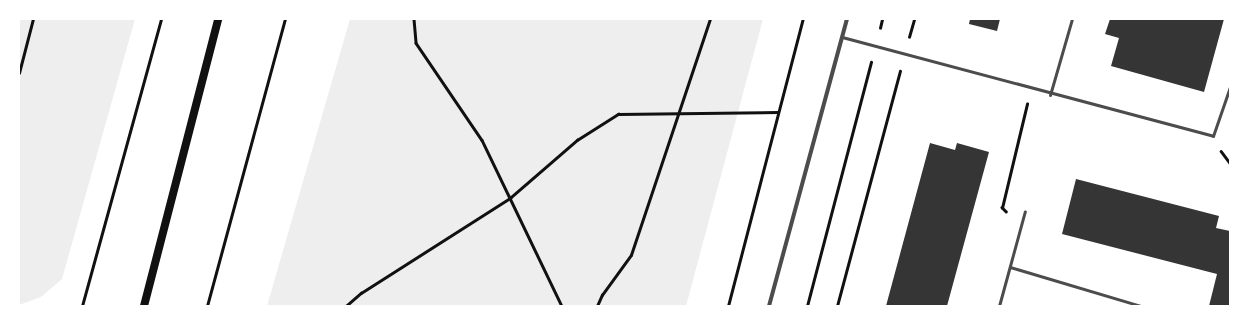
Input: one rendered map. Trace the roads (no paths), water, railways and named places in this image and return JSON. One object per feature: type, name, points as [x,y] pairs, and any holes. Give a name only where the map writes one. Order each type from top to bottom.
[{"type":"main road","points":[[144,306],[218,19]]},
{"type":"street","points":[[768,306],[847,19]]},
{"type":"lane","points":[[1050,96],[1072,19]]},
{"type":"lane","points":[[842,37],[1050,96],[1213,136],[1230,87]]},
{"type":"lane","points":[[999,306],[1026,211]]},
{"type":"lane","points":[[1010,267],[1141,306]]}]
